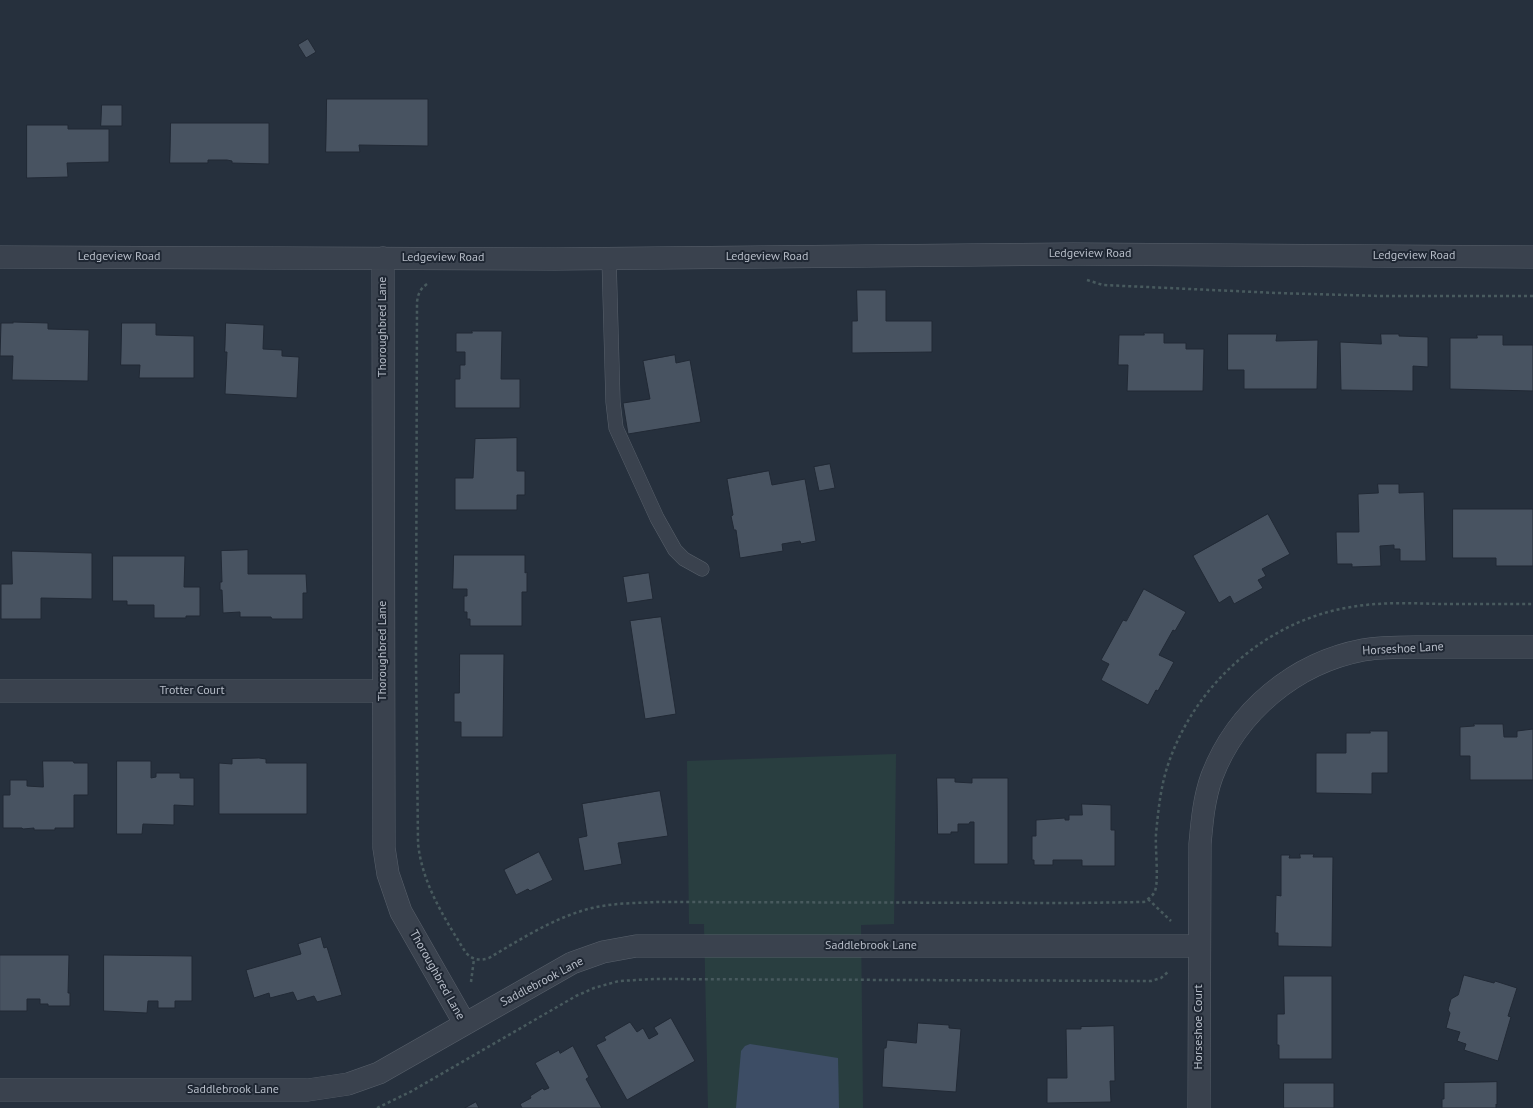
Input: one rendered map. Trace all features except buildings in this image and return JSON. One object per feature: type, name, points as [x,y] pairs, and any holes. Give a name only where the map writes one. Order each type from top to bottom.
[{"type":"street","name":"Ledgeview Road","points":[[0,257],[609,258],[1065,254],[1533,257]]},
{"type":"street","name":"Thoroughbred Lane","points":[[382,258],[384,848],[388,874],[401,912],[465,1024]]},
{"type":"street","name":"Horseshoe Lane","points":[[1199,946],[1200,844],[1203,810],[1210,783],[1226,745],[1246,717],[1271,693],[1299,673],[1331,659],[1364,650],[1399,647],[1533,647]]},
{"type":"street","name":"Trotter Court","points":[[0,691],[383,691]]},
{"type":"street","name":"Saddlebrook Lane","points":[[0,1090],[232,1099],[348,1084],[379,1073],[572,964],[603,952],[636,946],[1199,946]]},
{"type":"street","name":"Horseshoe Court","points":[[1199,946],[1199,1108]]},
{"type":"lane","points":[[609,258],[613,402],[616,428],[657,518],[675,550],[684,559],[702,569]]},
{"type":"path","points":[[1083,278],[1103,285],[1277,293],[1381,296],[1533,296]]},
{"type":"path","points":[[433,282],[423,287],[418,294],[417,302],[416,685],[418,843],[421,864],[435,900],[466,954],[474,959],[489,958],[542,928],[572,914],[589,909],[625,903],[1144,902],[1152,896],[1155,888],[1155,848],[1161,790],[1173,752],[1181,734],[1204,696],[1216,681],[1247,653],[1284,630],[1301,622],[1316,616],[1351,607],[1399,603],[1533,604]]},
{"type":"path","points":[[377,1108],[418,1088],[576,996],[594,988],[619,981],[654,978],[1151,980],[1161,978],[1199,946]]},
{"type":"green space","points":[[896,754],[894,924],[861,925],[863,1108],[708,1108],[704,924],[689,924],[687,761]]},
{"type":"water","points":[[750,1044],[838,1058],[839,1108],[736,1108],[741,1051],[745,1046]]}]
